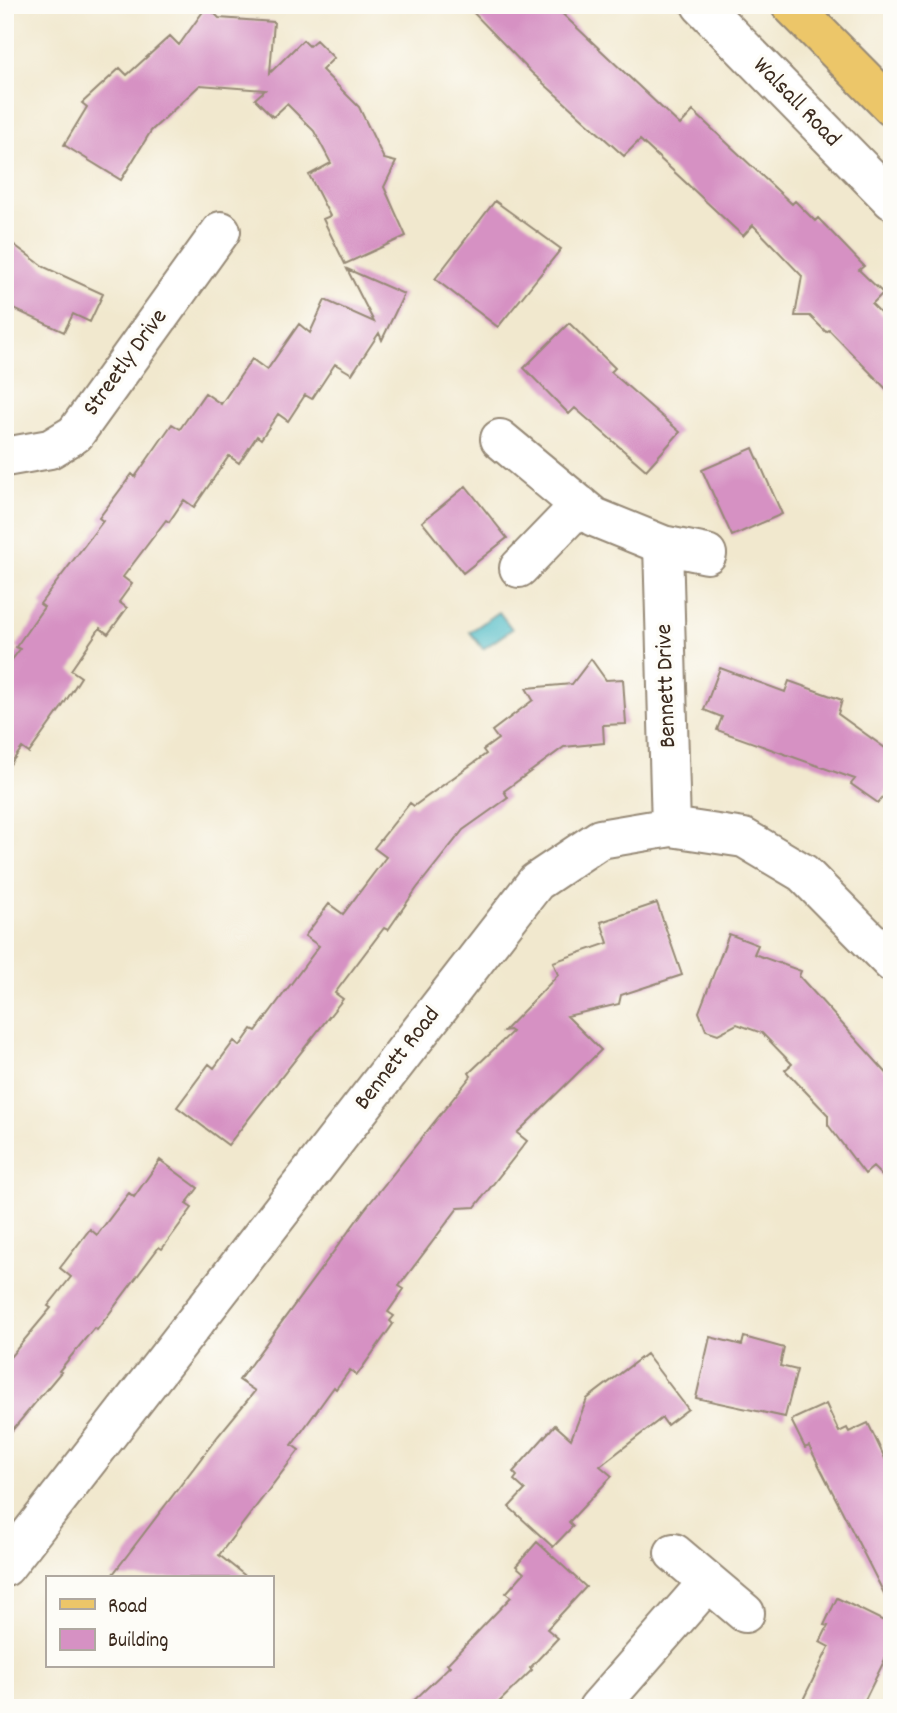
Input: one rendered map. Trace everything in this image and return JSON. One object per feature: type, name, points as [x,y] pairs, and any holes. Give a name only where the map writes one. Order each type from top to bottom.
[{"type":"main road","points":[[791,5],[892,107]]},
{"type":"street","name":"Walsall Road","points":[[701,5],[892,200]]},
{"type":"street","name":"Streetly Drive","points":[[5,457],[50,449],[75,434],[221,231]]},
{"type":"street","points":[[500,439],[594,517],[663,545],[707,554]]},
{"type":"street","points":[[519,568],[580,505]]},
{"type":"street","name":"Bennett Drive","points":[[663,545],[671,827]]},
{"type":"street","name":"Bennett Road","points":[[5,1567],[536,882],[600,839],[671,827],[744,838],[803,873],[892,963]]},
{"type":"street","points":[[674,1553],[745,1613]]},
{"type":"street","points":[[598,1708],[708,1582]]},
{"type":"water","points":[[499,612],[512,629],[483,649],[470,632]]},
{"type":"building","points":[[466,5],[553,5],[680,125],[693,111],[792,204],[795,201],[815,221],[818,218],[864,266],[859,270],[883,293],[872,304],[892,324],[892,395],[829,330],[826,332],[810,316],[795,316],[802,276],[753,225],[743,236],[640,140],[624,156],[532,73]]},
{"type":"building","points":[[207,6],[219,18],[274,22],[270,73],[303,40],[309,46],[316,40],[334,58],[322,70],[359,107],[384,159],[396,162],[384,187],[406,236],[345,264],[323,219],[330,216],[309,175],[331,163],[314,131],[287,104],[273,117],[255,99],[265,90],[200,85],[151,131],[121,180],[64,145],[87,107],[82,103],[120,68],[127,75],[170,36],[179,45]]},
{"type":"building","points":[[495,201],[561,249],[498,327],[435,279]]},
{"type":"building","points":[[5,238],[44,267],[103,294],[90,322],[73,314],[64,332],[16,310],[5,302]]},
{"type":"building","points":[[347,269],[404,294],[382,340],[379,333],[352,374],[335,364],[312,399],[305,395],[288,421],[278,414],[261,439],[257,436],[239,463],[229,456],[194,507],[184,500],[169,522],[166,520],[123,577],[132,584],[119,602],[127,608],[108,634],[100,628],[71,670],[81,677],[62,707],[29,753],[22,748],[5,771],[5,669],[20,649],[16,647],[44,607],[40,604],[103,521],[99,518],[132,474],[135,477],[172,424],[180,429],[205,393],[221,404],[252,359],[267,370],[299,324],[310,333],[325,300],[374,322]]},
{"type":"building","points":[[569,323],[615,368],[611,372],[680,432],[646,470],[575,408],[569,414],[524,368]]},
{"type":"building","points":[[753,448],[782,514],[732,536],[702,470]]},
{"type":"building","points":[[466,486],[507,538],[463,573],[422,522]]},
{"type":"building","points":[[591,659],[606,680],[623,679],[626,724],[603,725],[604,743],[564,747],[504,791],[508,798],[463,830],[388,930],[384,928],[335,993],[343,999],[228,1145],[177,1107],[209,1064],[214,1068],[234,1041],[240,1046],[252,1029],[256,1031],[319,946],[305,936],[329,904],[343,914],[386,857],[374,848],[410,803],[414,806],[486,754],[483,750],[498,739],[492,731],[533,700],[526,688],[572,684]]},
{"type":"building","points":[[720,668],[785,692],[789,681],[842,700],[838,714],[892,753],[892,785],[878,803],[851,784],[855,779],[717,730],[722,717],[704,710]]},
{"type":"building","points":[[657,903],[682,975],[621,995],[619,1004],[567,1016],[601,1050],[517,1133],[527,1141],[475,1207],[458,1208],[399,1286],[404,1289],[388,1312],[394,1316],[390,1321],[393,1324],[357,1375],[350,1370],[336,1389],[334,1387],[292,1445],[299,1450],[219,1555],[245,1576],[112,1576],[255,1391],[239,1380],[365,1209],[471,1076],[469,1073],[512,1032],[504,1031],[558,975],[553,962],[608,943],[601,922]]},
{"type":"building","points":[[729,934],[758,945],[754,954],[801,971],[799,976],[892,1079],[892,1186],[873,1167],[865,1174],[828,1125],[828,1115],[785,1070],[792,1064],[762,1033],[737,1024],[718,1034],[706,1030],[699,1012]]},
{"type":"building","points":[[160,1160],[198,1188],[186,1204],[192,1208],[97,1330],[94,1328],[5,1439],[5,1363],[51,1308],[48,1306],[71,1277],[60,1268],[90,1229],[97,1235],[129,1193],[134,1197]]},
{"type":"building","points":[[710,1337],[742,1345],[744,1337],[784,1348],[780,1366],[797,1370],[785,1417],[696,1398]]},
{"type":"building","points":[[646,1354],[688,1409],[667,1425],[662,1418],[600,1466],[612,1476],[569,1522],[573,1526],[553,1547],[509,1507],[525,1490],[514,1480],[517,1476],[513,1472],[555,1425],[571,1439],[587,1399]]},
{"type":"building","points":[[826,1404],[839,1432],[847,1428],[849,1432],[868,1423],[892,1473],[892,1609],[809,1446],[805,1448],[791,1420]]},
{"type":"building","points":[[537,1542],[586,1587],[547,1629],[558,1638],[530,1668],[532,1670],[493,1708],[406,1708],[450,1666],[447,1664],[511,1597],[506,1593],[524,1573],[516,1566]]},
{"type":"building","points":[[837,1598],[892,1625],[892,1645],[861,1708],[799,1708],[829,1647],[820,1642],[828,1626],[824,1625]]}]
